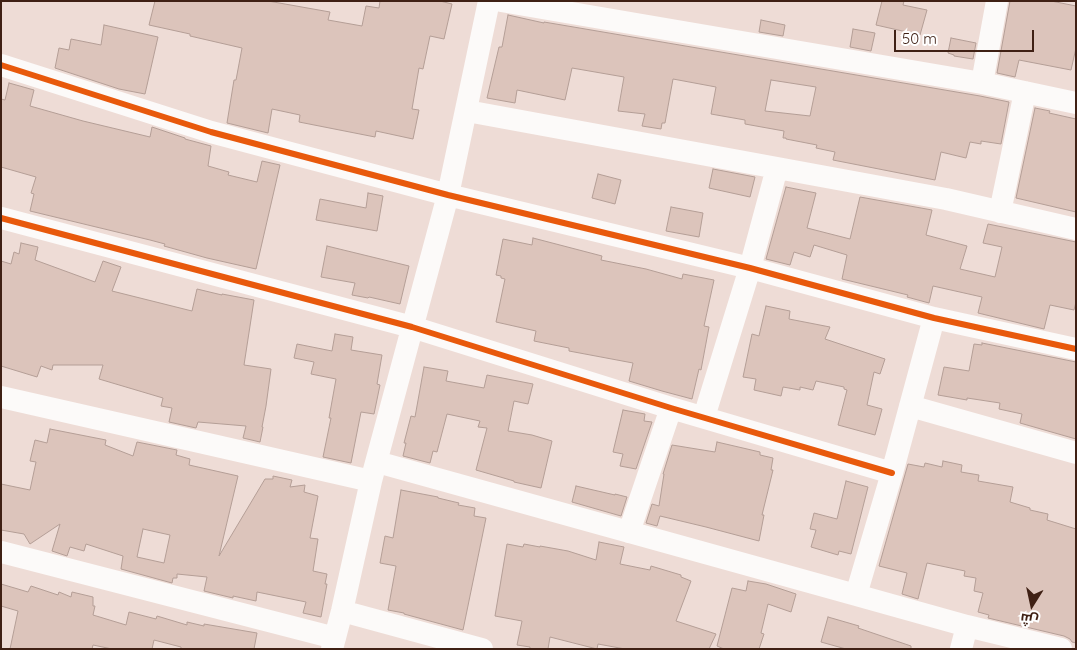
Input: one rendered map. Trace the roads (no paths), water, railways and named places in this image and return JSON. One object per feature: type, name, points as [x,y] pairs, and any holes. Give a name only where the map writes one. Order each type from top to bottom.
[{"type":"street","points":[[1,552],[333,644],[374,472],[448,195],[489,1]]},
{"type":"street","points":[[501,1],[982,83],[1076,103]]},
{"type":"street","points":[[982,83],[997,1]]},
{"type":"street","points":[[1,65],[211,132],[448,195],[750,268],[934,318],[1076,349]]},
{"type":"street","points":[[1000,212],[1025,92]]},
{"type":"street","points":[[466,111],[946,199],[1076,229]]},
{"type":"street","points":[[704,418],[750,268],[777,168]]},
{"type":"street","points":[[1,218],[412,327],[671,408],[892,473]]},
{"type":"street","points":[[856,595],[892,473],[934,318]]},
{"type":"street","points":[[1,397],[374,472],[629,532],[967,626],[1061,649]]},
{"type":"street","points":[[910,406],[1076,453]]},
{"type":"street","points":[[629,532],[671,408]]},
{"type":"street","points":[[342,611],[482,649]]},
{"type":"street","points":[[960,649],[967,626]]}]
